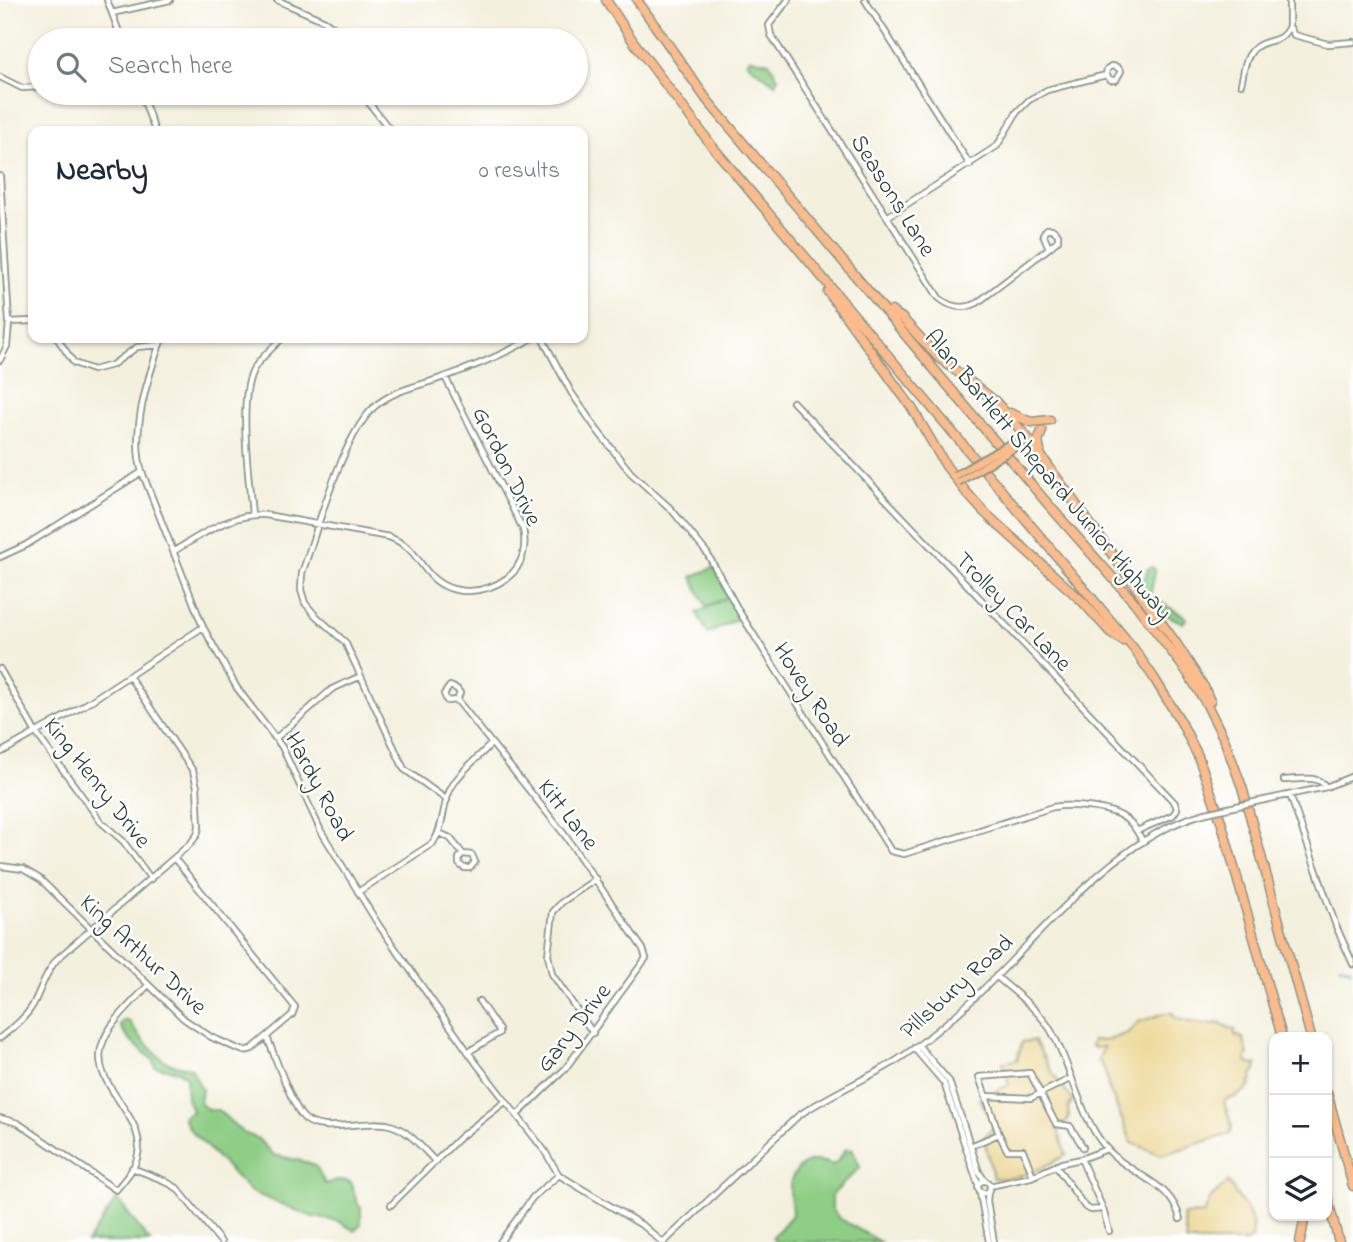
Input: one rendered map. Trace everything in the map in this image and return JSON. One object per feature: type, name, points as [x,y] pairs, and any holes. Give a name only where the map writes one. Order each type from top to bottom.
[{"type":"highway","name":"Alan Bartlett Shepard Junior Highway","points":[[606,0],[632,41],[712,146],[1134,649],[1181,722],[1207,779],[1281,1032]]},
{"type":"highway","name":"Alan Bartlett Shepard Junior Highway","points":[[637,0],[707,100],[1155,628],[1186,672],[1215,721],[1242,787],[1310,1032]]},
{"type":"highway","points":[[821,277],[827,291],[912,408],[956,479],[984,512],[1082,601],[1110,632],[1134,649]]},
{"type":"highway","points":[[881,304],[902,318],[937,356],[1000,406],[1026,421],[1050,420]]},
{"type":"highway","points":[[1000,406],[1042,457],[1189,663],[1204,687],[1215,721]]},
{"type":"highway","points":[[1042,431],[1038,441],[1042,457]]},
{"type":"highway","points":[[1328,1095],[1353,1186]]},
{"type":"highway","points":[[1344,1155],[1353,1178]]},
{"type":"highway","points":[[1332,1216],[1339,1242]]},
{"type":"highway","points":[[1300,1242],[1303,1221]]},
{"type":"main road","points":[[956,479],[1027,437]]},
{"type":"street","points":[[107,0],[118,28]]},
{"type":"street","points":[[112,13],[170,0]]},
{"type":"street","points":[[277,0],[325,21],[333,28]]},
{"type":"street","name":"Seasons Lane","points":[[788,0],[769,25],[771,35],[937,296],[955,307],[977,303],[1049,248]]},
{"type":"street","points":[[865,0],[970,165]]},
{"type":"street","points":[[1283,37],[1289,26],[1289,0]]},
{"type":"street","points":[[1289,26],[1297,36]]},
{"type":"street","points":[[1241,84],[1247,59],[1258,46],[1283,37],[1297,36],[1328,44],[1353,42]]},
{"type":"street","points":[[887,217],[997,146],[1017,112],[1029,100],[1046,90],[1106,75]]},
{"type":"street","points":[[0,77],[22,88],[28,88]]},
{"type":"street","points":[[145,105],[153,126]]},
{"type":"street","points":[[370,105],[387,126]]},
{"type":"street","points":[[0,176],[9,322],[8,342],[0,360]]},
{"type":"street","points":[[9,322],[28,321]]},
{"type":"street","points":[[61,343],[75,363],[93,370],[111,365],[137,347],[159,345]]},
{"type":"street","points":[[252,515],[246,433],[249,382],[254,369],[277,343]]},
{"type":"street","points":[[447,800],[404,769],[345,642],[309,610],[302,597],[302,573],[340,461],[370,411],[385,399],[491,360],[523,343]]},
{"type":"street","name":"Hovey Road","points":[[545,343],[571,392],[597,430],[631,473],[671,509],[707,553],[740,613],[891,851],[904,854],[1060,806],[1078,806],[1118,814],[1127,819],[1143,842]]},
{"type":"street","name":"Hardy Road","points":[[159,345],[148,384],[137,452],[142,472],[203,627],[237,688],[276,738],[296,772],[318,824],[377,924],[559,1175]]},
{"type":"street","name":"Gordon Drive","points":[[174,551],[228,521],[252,515],[266,515],[381,535],[400,541],[413,551],[435,579],[453,589],[469,592],[485,589],[512,573],[524,552],[523,528],[445,377]]},
{"type":"street","name":"Trolley Car Lane","points":[[793,402],[1175,803],[1177,811],[1173,815],[1137,831]]},
{"type":"street","points":[[0,557],[26,545],[142,472]]},
{"type":"street","points":[[0,753],[129,676],[203,627]]},
{"type":"street","name":"King Henry Drive","points":[[0,669],[36,733],[101,822],[123,841],[151,879]]},
{"type":"street","points":[[0,1038],[26,1016],[49,968],[174,858],[195,838],[199,827],[195,775],[188,760],[129,676]]},
{"type":"street","points":[[276,738],[332,689],[361,676]]},
{"type":"street","name":"Kitt Lane","points":[[457,700],[564,834],[645,955]]},
{"type":"street","points":[[358,892],[430,846],[439,832],[447,800],[457,779],[491,744]]},
{"type":"street","name":"Pillsbury Road","points":[[559,1175],[639,1222],[663,1242],[797,1116],[889,1065],[952,1019],[1098,875],[1143,842],[1180,822],[1206,813],[1326,788],[1353,776]]},
{"type":"street","points":[[1284,780],[1317,779],[1323,782],[1326,788]]},
{"type":"street","points":[[1290,795],[1336,926],[1353,964]]},
{"type":"street","points":[[439,832],[450,838],[463,854]]},
{"type":"street","points":[[174,858],[295,1007],[292,1015],[267,1037],[298,1109],[308,1121],[327,1126],[376,1122],[388,1124],[403,1130],[436,1162]]},
{"type":"street","name":"King Arthur Drive","points":[[0,866],[13,866],[34,874],[190,1024],[227,1044],[248,1051],[267,1037]]},
{"type":"street","points":[[593,1034],[552,974],[548,955],[553,912],[562,902],[596,879]]},
{"type":"street","name":"Gary Drive","points":[[517,1115],[554,1082],[593,1034],[643,964],[645,955]]},
{"type":"street","points":[[996,976],[1041,1017],[1060,1050],[1096,1131],[1107,1149],[1128,1167],[1169,1194],[1180,1219]]},
{"type":"street","points":[[0,1118],[18,1123],[116,1190],[138,1155],[138,1139],[103,1070],[100,1054],[106,1035],[148,985]]},
{"type":"street","points":[[468,1052],[499,1033],[479,1000]]},
{"type":"street","points":[[916,1046],[948,1081],[979,1172],[989,1189],[987,1201],[992,1242]]},
{"type":"street","points":[[916,1046],[944,1083],[978,1184],[992,1242]]},
{"type":"street","points":[[1033,1176],[1023,1150],[1007,1150],[979,1077],[1030,1073],[1056,1124],[1070,1126],[1083,1147]]},
{"type":"street","points":[[985,1096],[1031,1098],[1072,1078]]},
{"type":"street","points":[[391,1205],[459,1138],[506,1101]]},
{"type":"street","points":[[973,1145],[999,1134]]},
{"type":"street","points":[[980,1193],[1107,1149]]},
{"type":"street","points":[[1081,1159],[1103,1209],[1109,1231]]},
{"type":"street","points":[[1056,1166],[1085,1207],[1091,1210],[1103,1209]]},
{"type":"street","points":[[132,1168],[177,1188],[221,1242]]},
{"type":"street","points":[[500,1242],[533,1196],[559,1175]]},
{"type":"street","points":[[978,1184],[985,1181]]},
{"type":"green space","points":[[750,58],[769,62],[778,78],[775,84],[747,63]]},
{"type":"green space","points":[[714,567],[739,618],[708,634],[697,613],[726,598],[706,606],[692,577]]},
{"type":"green space","points":[[1153,567],[1155,571],[1150,597],[1183,615],[1186,619],[1183,623],[1140,602],[1139,597],[1148,568]]},
{"type":"green space","points":[[124,1020],[130,1022],[164,1061],[191,1068],[202,1090],[200,1103],[208,1110],[218,1110],[243,1133],[257,1138],[274,1155],[310,1163],[317,1168],[325,1184],[338,1180],[349,1181],[361,1208],[361,1224],[355,1231],[338,1221],[313,1217],[251,1192],[190,1130],[183,1117],[192,1111],[187,1098],[186,1077],[178,1071],[155,1067],[154,1061],[130,1040],[120,1026]]},
{"type":"green space","points":[[846,1149],[853,1150],[860,1167],[832,1195],[832,1209],[839,1218],[880,1242],[776,1242],[772,1238],[792,1215],[790,1185],[794,1174],[808,1162],[819,1161],[832,1165]]},
{"type":"green space","points":[[117,1199],[150,1242],[87,1242]]},
{"type":"sand","points":[[1173,1013],[1174,1017],[1202,1024],[1218,1023],[1235,1030],[1235,1035],[1243,1038],[1248,1054],[1246,1062],[1257,1064],[1252,1081],[1249,1082],[1251,1086],[1237,1096],[1225,1100],[1232,1126],[1230,1134],[1161,1155],[1132,1143],[1108,1086],[1105,1070],[1098,1060],[1104,1047],[1091,1046],[1093,1040],[1106,1041],[1128,1033],[1138,1022]]},
{"type":"sand","points":[[1034,1040],[1051,1071],[1073,1100],[1068,1108],[1069,1119],[1058,1130],[1066,1155],[1022,1176],[993,1178],[984,1137],[994,1127],[994,1123],[979,1099],[1009,1085],[1003,1062],[1017,1060],[1022,1042]]},
{"type":"sand","points":[[1228,1182],[1252,1222],[1252,1238],[1246,1242],[1187,1242],[1183,1215],[1204,1214],[1210,1199]]},
{"type":"waterway","points":[[1339,965],[1351,969]]}]
